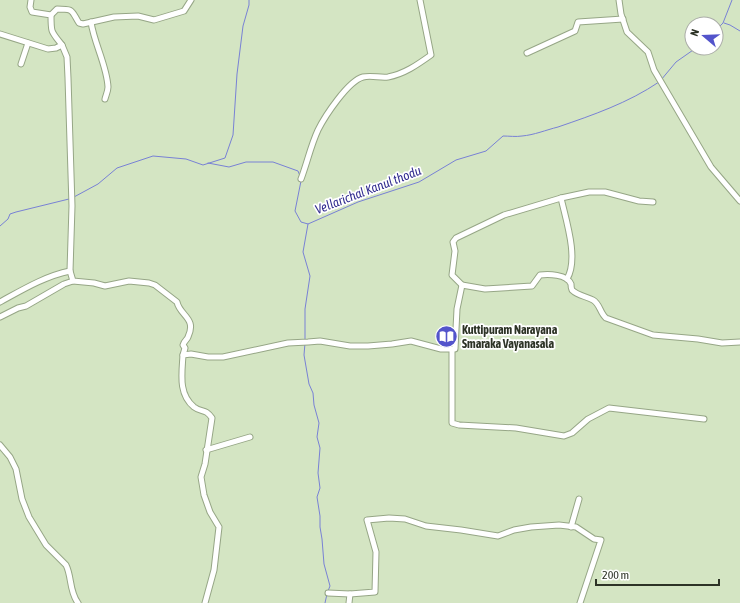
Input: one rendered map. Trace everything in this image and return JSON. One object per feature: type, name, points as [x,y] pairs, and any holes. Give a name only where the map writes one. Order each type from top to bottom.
[{"type":"street","points":[[31,0],[30,6],[32,12],[51,15]]},
{"type":"street","points":[[51,15],[57,9],[69,10],[74,13],[79,23],[83,24],[114,17],[138,16],[154,20],[184,11],[191,0]]},
{"type":"street","points":[[301,179],[318,130],[324,119],[342,95],[356,80],[365,77],[386,77],[396,75],[412,68],[431,55],[420,0]]},
{"type":"street","points":[[619,0],[626,32],[648,52],[654,70],[712,167],[740,201]]},
{"type":"street","points":[[51,15],[53,35],[62,45],[67,57],[72,198],[70,271],[73,281]]},
{"type":"street","points":[[527,52],[575,31],[578,22],[622,19]]},
{"type":"street","points":[[91,22],[92,34],[108,87],[105,99]]},
{"type":"street","points":[[0,34],[48,49],[56,48],[62,45]]},
{"type":"street","points":[[21,64],[28,43]]},
{"type":"street","points":[[653,202],[605,192],[589,192],[561,198],[504,215],[456,238],[453,242],[455,251],[452,275],[462,285],[485,289],[532,286],[540,275],[547,274],[567,279],[572,290],[576,294],[593,300],[599,306],[602,314],[606,318],[642,332],[665,337],[688,338],[722,343],[740,342]]},
{"type":"street","points":[[561,198],[571,244],[571,272],[567,279]]},
{"type":"street","points":[[0,302],[36,283],[70,271]]},
{"type":"street","points":[[0,317],[18,308],[26,306],[60,286],[73,281],[94,283],[105,286],[129,281],[155,285],[177,302],[178,307],[190,319],[188,337],[183,345],[185,348],[183,355],[181,385],[186,398],[195,408],[207,412],[212,418],[205,464],[201,477],[204,495],[210,512],[219,527],[214,570],[205,603]]},
{"type":"street","points":[[462,285],[457,309],[455,350],[452,350],[452,423],[459,425],[516,428],[564,436],[572,433],[588,419],[609,408],[704,418]]},
{"type":"street","points":[[183,355],[191,354],[208,357],[222,357],[277,346],[320,341],[350,346],[368,346],[411,341],[452,350]]},
{"type":"street","points":[[206,450],[250,437]]},
{"type":"street","points":[[0,444],[10,457],[16,469],[22,499],[29,517],[46,545],[66,565],[72,595],[78,603]]},
{"type":"street","points":[[571,527],[579,499]]},
{"type":"street","points":[[328,593],[350,594],[375,592],[376,552],[367,520],[389,518],[405,519],[426,526],[498,536],[514,530],[531,527],[559,525],[576,527],[594,539],[601,540],[580,603]]},
{"type":"street","points":[[349,603],[350,594]]},
{"type":"waterway","points":[[74,197],[98,184],[117,168],[153,156],[186,159],[203,165],[225,158],[233,135],[237,74],[243,26],[249,0]]},
{"type":"waterway","name":"Vellarichal Kanul thodu","points":[[724,20],[732,0]]},
{"type":"waterway","points":[[724,23],[740,31]]},
{"type":"waterway","name":"Vellarichal Kanul thodu","points":[[661,80],[676,62],[685,56]]},
{"type":"waterway","name":"Vellarichal Kanul thodu","points":[[301,181],[295,211],[301,222],[308,224],[358,202],[419,182],[456,160],[486,151],[503,136],[531,135],[558,127],[623,102],[659,82]]},
{"type":"waterway","name":"Vellarichal Kanul thodu","points":[[208,163],[229,167],[246,162],[273,162],[298,171],[300,176]]},
{"type":"waterway","points":[[0,226],[8,219],[10,214],[69,199]]},
{"type":"waterway","points":[[305,340],[305,309],[310,276],[303,252],[308,224]]},
{"type":"waterway","points":[[305,343],[304,355],[309,384],[313,393],[314,405],[319,423],[317,437],[320,448],[318,473],[320,488],[317,497],[324,564],[330,586],[328,591]]},
{"type":"waterway","points":[[325,603],[327,594]]},
{"type":"place","name":"Kuttipuram Narayana Smaraka Vayanasala","points":[[447,337]]}]
